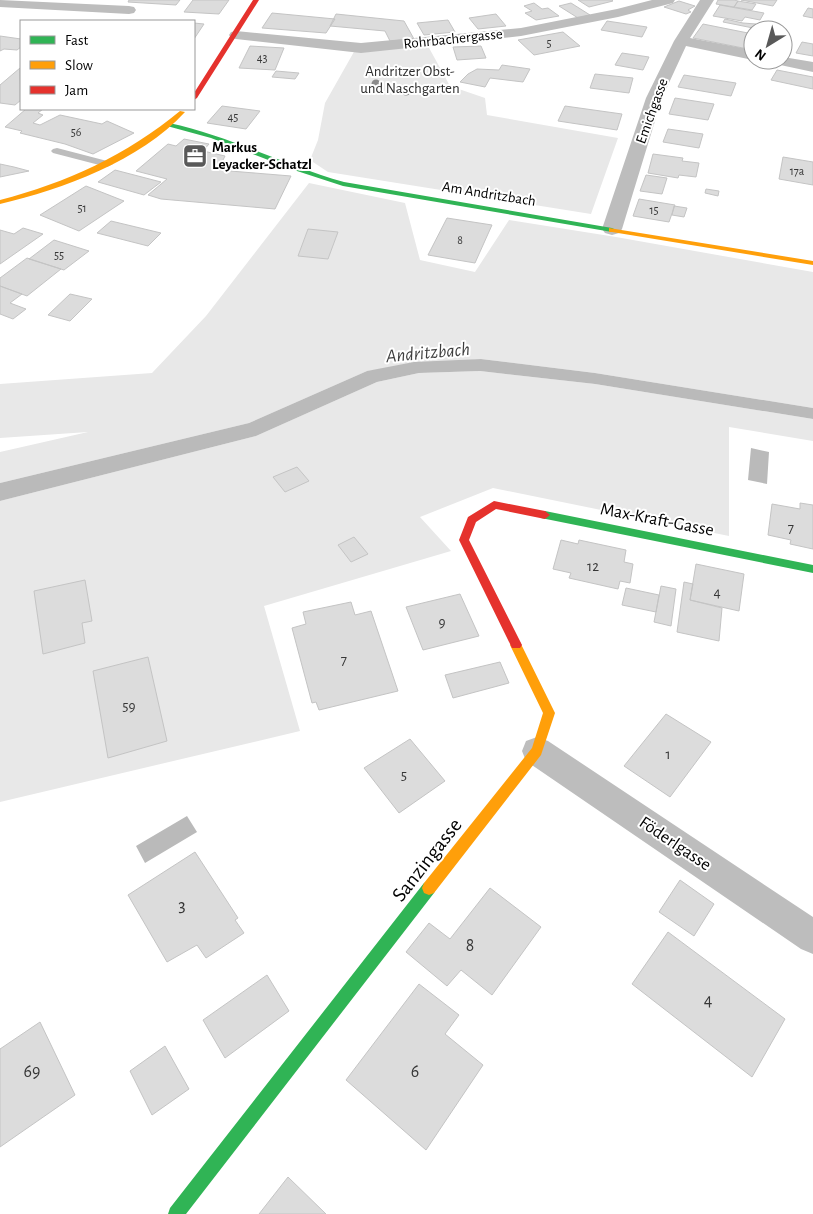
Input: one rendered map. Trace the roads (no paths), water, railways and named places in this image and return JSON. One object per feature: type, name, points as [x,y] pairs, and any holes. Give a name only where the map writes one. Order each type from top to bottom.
[{"type":"street","points":[[195,96],[256,0]]},
{"type":"street","name":"Rohrbachergasse","points":[[236,34],[370,47],[521,32],[618,13],[668,0]]},
{"type":"street","name":"Emichgasse","points":[[612,230],[654,98],[681,41],[707,0]]},
{"type":"street","points":[[0,3],[129,10]]},
{"type":"street","points":[[681,41],[743,54]]},
{"type":"street","points":[[793,63],[813,67]]},
{"type":"street","points":[[0,202],[62,185],[106,164],[169,125],[184,110]]},
{"type":"street","name":"Am Andritzbach","points":[[169,125],[186,127],[241,146],[297,170],[332,181],[373,190],[813,263]]},
{"type":"street","name":"Max-Kraft-Gasse","points":[[494,505],[813,569]]},
{"type":"street","name":"Sanzingasse","points":[[176,1214],[484,817],[538,751],[549,713],[464,540],[472,520],[494,505]]},
{"type":"street","name":"Föderlgasse","points":[[538,751],[813,937]]},
{"type":"lane","points":[[57,151],[106,164]]},
{"type":"place","name":"Markus Leyacker-Schatzl","points":[[195,156]]},
{"type":"park label","name":"Andritzer Obst- und Naschgarten","points":[[410,80]]},
{"type":"water label","name":"Andritzbach","points":[[428,353]]}]
